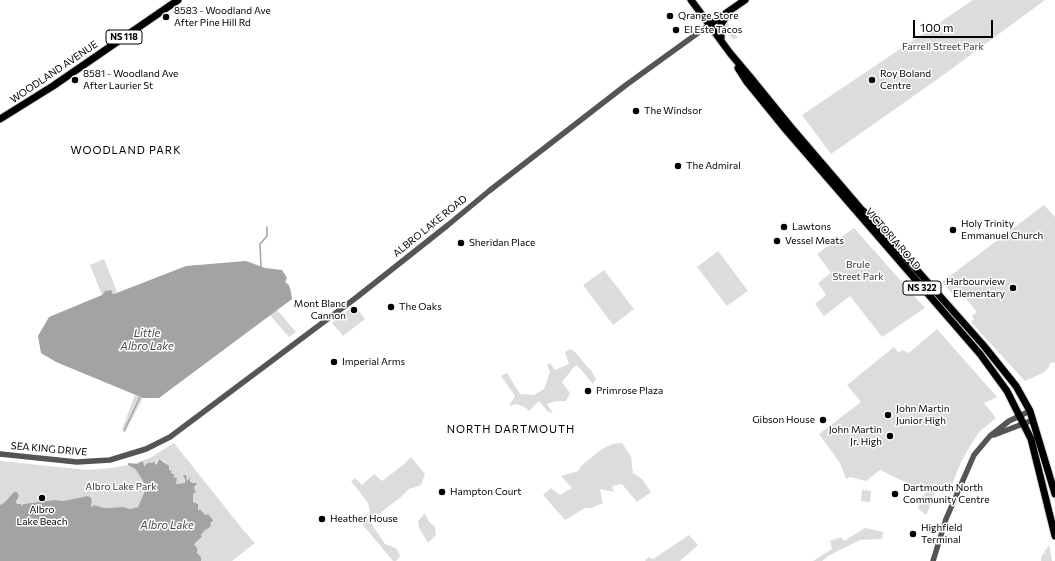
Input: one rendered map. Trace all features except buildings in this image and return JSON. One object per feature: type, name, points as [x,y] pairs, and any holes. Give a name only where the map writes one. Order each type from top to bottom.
[{"type":"main road","name":"WOODLAND AVENUE","points":[[0,119],[53,86],[178,0]]},
{"type":"main road","name":"VICTORIA ROAD","points":[[692,0],[730,53],[747,82],[786,130],[980,354],[1007,391],[1030,439],[1055,536]]},
{"type":"main road","name":"ALBRO LAKE ROAD","points":[[709,24],[745,0]]},
{"type":"main road","points":[[721,40],[721,24],[733,8]]},
{"type":"main road","name":"VICTORIA ROAD","points":[[730,53],[817,158],[861,209],[870,216],[1016,386],[1034,420],[1055,494]]},
{"type":"street","name":"ALBRO LAKE ROAD","points":[[121,457],[146,449],[170,437],[357,297],[489,191],[626,85],[709,24]]},
{"type":"street","points":[[933,561],[946,519],[974,455],[990,436],[1008,421],[1030,412]]},
{"type":"street","points":[[990,436],[1034,420]]},
{"type":"street","name":"SEA KING DRIVE","points":[[0,454],[77,462],[103,461],[121,457]]},
{"type":"green space","name":"Farrell Street Park","points":[[973,0],[1045,0],[935,81],[831,154],[802,115]]},
{"type":"green space","points":[[727,22],[738,38],[733,39],[729,35],[725,24]]},
{"type":"green space","points":[[1044,205],[1055,217],[1055,363],[1051,362],[1049,367],[1043,373],[1025,381],[971,322],[974,319],[972,316],[977,312],[962,294],[956,298],[942,282]]},
{"type":"green space","name":"Brule Street Park","points":[[854,228],[925,308],[882,337],[850,296],[824,316],[815,304],[826,295],[818,283],[831,273],[817,254]]},
{"type":"green space","points":[[718,251],[748,291],[727,306],[697,267]]},
{"type":"green space","points":[[104,259],[117,292],[114,294],[106,290],[102,295],[90,265]]},
{"type":"green space","points":[[604,270],[634,309],[613,325],[583,285]]},
{"type":"green space","points":[[354,305],[365,319],[343,336],[332,323]]},
{"type":"green space","points":[[277,310],[296,332],[289,337],[270,315]]},
{"type":"green space","points":[[937,329],[997,397],[984,403],[996,418],[979,432],[970,446],[961,462],[949,492],[942,488],[927,487],[924,491],[880,470],[866,481],[850,477],[846,479],[840,463],[819,434],[861,402],[847,385],[894,347],[899,353],[902,350],[909,353]]},
{"type":"green space","points":[[570,349],[575,352],[592,372],[596,379],[593,384],[577,365],[562,382],[570,393],[566,401],[557,401],[547,404],[553,413],[548,412],[539,401],[529,411],[517,404],[509,406],[515,396],[501,376],[507,373],[520,394],[534,395],[544,389],[550,372],[547,365],[550,363],[555,370],[569,364],[565,352]]},
{"type":"green space","points":[[135,395],[143,398],[125,432],[122,429]]},
{"type":"green space","name":"Albro Lake Park","points":[[174,443],[255,543],[232,561],[201,561],[201,557],[197,553],[194,543],[202,538],[201,535],[206,529],[209,528],[212,521],[207,514],[205,515],[201,510],[198,510],[198,504],[193,502],[193,494],[196,491],[194,488],[196,483],[193,484],[191,482],[191,478],[188,481],[186,477],[183,477],[185,479],[185,483],[175,484],[177,479],[173,477],[175,475],[171,473],[172,471],[169,470],[165,462],[159,459],[157,460],[156,465],[153,462],[144,466],[142,462],[137,464],[128,463],[136,463],[150,458]]},
{"type":"green space","points":[[622,443],[631,457],[633,473],[642,479],[651,492],[637,502],[622,484],[612,486],[614,492],[600,489],[603,503],[592,508],[585,508],[565,520],[543,495],[551,488],[560,495],[572,488],[561,476],[578,471],[582,465],[602,449],[612,444]]},
{"type":"green space","points":[[411,457],[425,474],[421,485],[409,489],[379,514],[374,513],[371,523],[385,544],[396,548],[400,556],[396,561],[393,561],[362,524],[362,517],[370,512],[368,503],[351,481],[355,478],[362,485],[374,474],[382,481]]},
{"type":"green space","name":"Albro Lake Park","points":[[0,461],[88,470],[128,465],[135,469],[138,473],[144,483],[145,493],[138,507],[130,509],[121,507],[105,508],[93,505],[91,507],[92,503],[83,497],[63,501],[56,500],[23,504],[22,506],[16,503],[18,500],[14,492],[4,503],[0,505]]},
{"type":"green space","points":[[927,489],[935,490],[926,515],[918,508]]},
{"type":"green space","points":[[862,490],[871,491],[870,502],[861,501]]},
{"type":"green space","points":[[425,513],[429,522],[435,527],[436,535],[428,543],[419,528],[418,521]]},
{"type":"green space","points":[[865,528],[883,532],[882,539],[860,540],[828,556],[822,561],[813,561],[832,549],[830,541],[841,537],[844,541]]},
{"type":"green space","points":[[689,535],[698,545],[680,561],[645,560],[649,557],[653,559]]},
{"type":"green space","points":[[1049,545],[1052,561],[1041,561],[1041,557]]},
{"type":"water","name":"Little Albro Lake","points":[[246,261],[265,268],[282,270],[287,278],[285,282],[289,285],[292,299],[159,398],[143,398],[56,362],[41,353],[38,336],[49,317],[102,295],[106,290],[111,290],[114,294],[186,266]]},
{"type":"water","name":"Albro Lake","points":[[159,459],[169,466],[169,470],[172,471],[171,473],[175,475],[173,477],[177,478],[176,484],[185,483],[183,476],[185,475],[187,481],[191,477],[190,481],[192,483],[197,483],[194,488],[196,492],[193,494],[193,502],[198,504],[198,510],[201,510],[205,515],[208,514],[213,521],[210,523],[211,525],[209,528],[201,535],[202,537],[194,544],[197,548],[197,553],[201,557],[201,561],[0,561],[0,505],[4,503],[14,492],[17,492],[19,496],[16,502],[17,504],[21,504],[22,506],[23,504],[56,500],[63,501],[88,496],[91,498],[91,507],[94,505],[105,508],[123,507],[130,509],[138,507],[145,491],[144,483],[138,473],[135,469],[128,465],[128,463],[137,464],[143,461],[144,466],[149,462],[154,462],[156,465]]},
{"type":"waterway","points":[[261,267],[260,244],[267,236],[267,227]]},
{"type":"waterway","points":[[124,431],[140,397]]},
{"type":"place","name":"Qrange Store","points":[[670,16]]},
{"type":"place","name":"8583 - Woodland Ave After Pine Hill Rd","points":[[166,17]]},
{"type":"place","name":"El Este Tacos","points":[[676,30]]},
{"type":"place","name":"8581 - Woodland Ave After Laurier St","points":[[75,80]]},
{"type":"place","name":"Roy Boland Centre","points":[[872,80]]},
{"type":"place","name":"The Windsor","points":[[636,111]]},
{"type":"place","name":"The Admiral","points":[[678,166]]},
{"type":"place","name":"Lawtons","points":[[784,227]]},
{"type":"place","name":"Holy Trinity Emmanuel Church","points":[[953,230]]},
{"type":"place","name":"Vessel Meats","points":[[777,241]]},
{"type":"place","name":"Sheridan Place","points":[[461,243]]},
{"type":"place","name":"Harbourview Elementary","points":[[1013,288]]},
{"type":"place","name":"The Oaks","points":[[391,307]]},
{"type":"place","name":"Mont Blanc Cannon","points":[[354,310]]},
{"type":"place","name":"Imperial Arms","points":[[334,362]]},
{"type":"place","name":"Primrose Plaza","points":[[588,391]]},
{"type":"place","name":"John Martin Junior High","points":[[888,415]]},
{"type":"place","name":"Gibson House","points":[[823,420]]},
{"type":"place","name":"John Martin Jr. High","points":[[890,436]]},
{"type":"place","name":"Hampton Court","points":[[442,492]]},
{"type":"place","name":"Dartmouth North Community Centre","points":[[895,494]]},
{"type":"place","name":"Albro Lake Beach","points":[[42,498]]},
{"type":"place","name":"Heather House","points":[[322,519]]},
{"type":"place","name":"Highfield Terminal","points":[[913,534]]},
{"type":"district","name":"WOODLAND PARK","points":[[126,150]]},
{"type":"district","name":"NORTH DARTMOUTH","points":[[511,429]]}]
